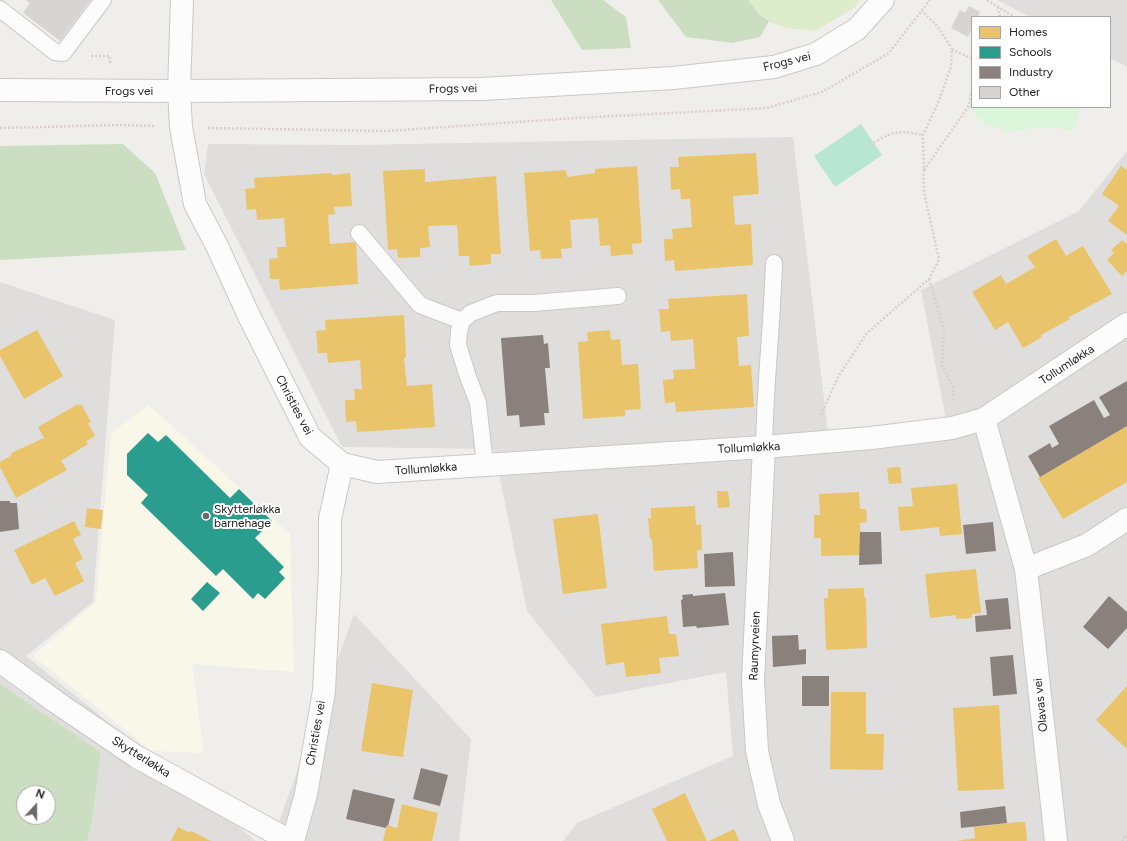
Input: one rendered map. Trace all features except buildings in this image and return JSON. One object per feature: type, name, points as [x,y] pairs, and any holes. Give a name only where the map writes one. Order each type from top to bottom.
[{"type":"street","name":"Christies vei","points":[[182,0],[179,91],[181,127],[195,204],[310,437],[342,464],[330,519],[330,569],[324,691],[306,794],[293,841]]},
{"type":"street","name":"Frogs vei","points":[[0,90],[179,91],[482,89],[673,78],[774,68],[816,54],[857,29],[883,0]]},
{"type":"street","name":"Tollumløkka","points":[[342,464],[377,472],[808,444],[952,428],[984,419],[1127,324]]},
{"type":"street","name":"Olavas vei","points":[[984,419],[1026,569],[1056,841]]},
{"type":"street","name":"Raumyrveien","points":[[764,447],[753,680],[757,751],[769,804],[783,841]]},
{"type":"street","points":[[1026,569],[1087,545],[1127,519]]},
{"type":"street","name":"Skytterløkka","points":[[0,661],[56,702],[137,757],[290,841]]},
{"type":"lane","points":[[0,9],[55,52],[63,53],[103,0]]},
{"type":"lane","points":[[359,233],[420,305],[462,321]]},
{"type":"lane","points":[[764,447],[765,400],[773,309],[774,263]]},
{"type":"lane","points":[[485,464],[478,403],[458,345],[462,321],[471,313],[497,303],[533,303],[618,296]]},
{"type":"path","points":[[986,0],[1013,16]]},
{"type":"path","points":[[998,6],[1000,16]]},
{"type":"path","points":[[922,11],[938,27],[952,49],[971,58]]},
{"type":"path","points":[[69,45],[80,54],[97,57],[110,56],[110,66]]},
{"type":"path","points":[[808,444],[838,377],[867,333],[929,279],[939,260],[924,192],[923,135],[938,103],[951,67],[952,49]]},
{"type":"path","points":[[923,171],[968,107],[971,95]]},
{"type":"path","points":[[867,147],[889,132],[907,131],[923,135]]},
{"type":"path","points":[[929,279],[944,330],[942,366],[953,387],[952,428]]},
{"type":"path","points":[[1122,841],[1127,834]]},
{"type":"shaded area","points":[[997,0],[1127,0],[1127,67],[1111,59],[1111,16],[1028,16]]},
{"type":"shaded area","points":[[793,137],[828,433],[947,425],[921,290],[1079,211],[1127,151],[1127,841],[563,841],[577,823],[733,756],[726,672],[596,697],[527,611],[494,449],[342,447],[204,174],[208,144],[354,145]]},
{"type":"shaded area","points":[[0,282],[115,320],[93,602],[26,656],[256,841],[87,841],[92,822],[101,752],[0,684]]},
{"type":"shaded area","points":[[149,405],[290,534],[294,672],[192,664],[204,753],[152,751],[33,656],[96,602],[111,433]]},
{"type":"shaded area","points":[[354,614],[471,739],[459,841],[272,841]]},
{"type":"green space","points":[[551,0],[603,0],[626,17],[631,48],[582,50]]},
{"type":"green space","points":[[658,0],[748,0],[759,14],[769,21],[760,37],[732,43],[686,37]]},
{"type":"green space","points":[[748,0],[860,0],[855,7],[816,31],[787,28],[772,23],[759,14]]},
{"type":"green space","points":[[971,95],[971,108],[1081,108],[1073,130],[1046,127],[1010,131],[985,124],[968,107]]},
{"type":"green space","points":[[861,124],[882,155],[835,187],[814,156]]},
{"type":"green space","points":[[123,144],[155,173],[186,250],[0,260],[0,146]]},
{"type":"green space","points":[[0,684],[101,752],[92,822],[87,841],[0,841]]},
{"type":"place","name":"Skytterløkka barnehage","points":[[206,516]]}]
